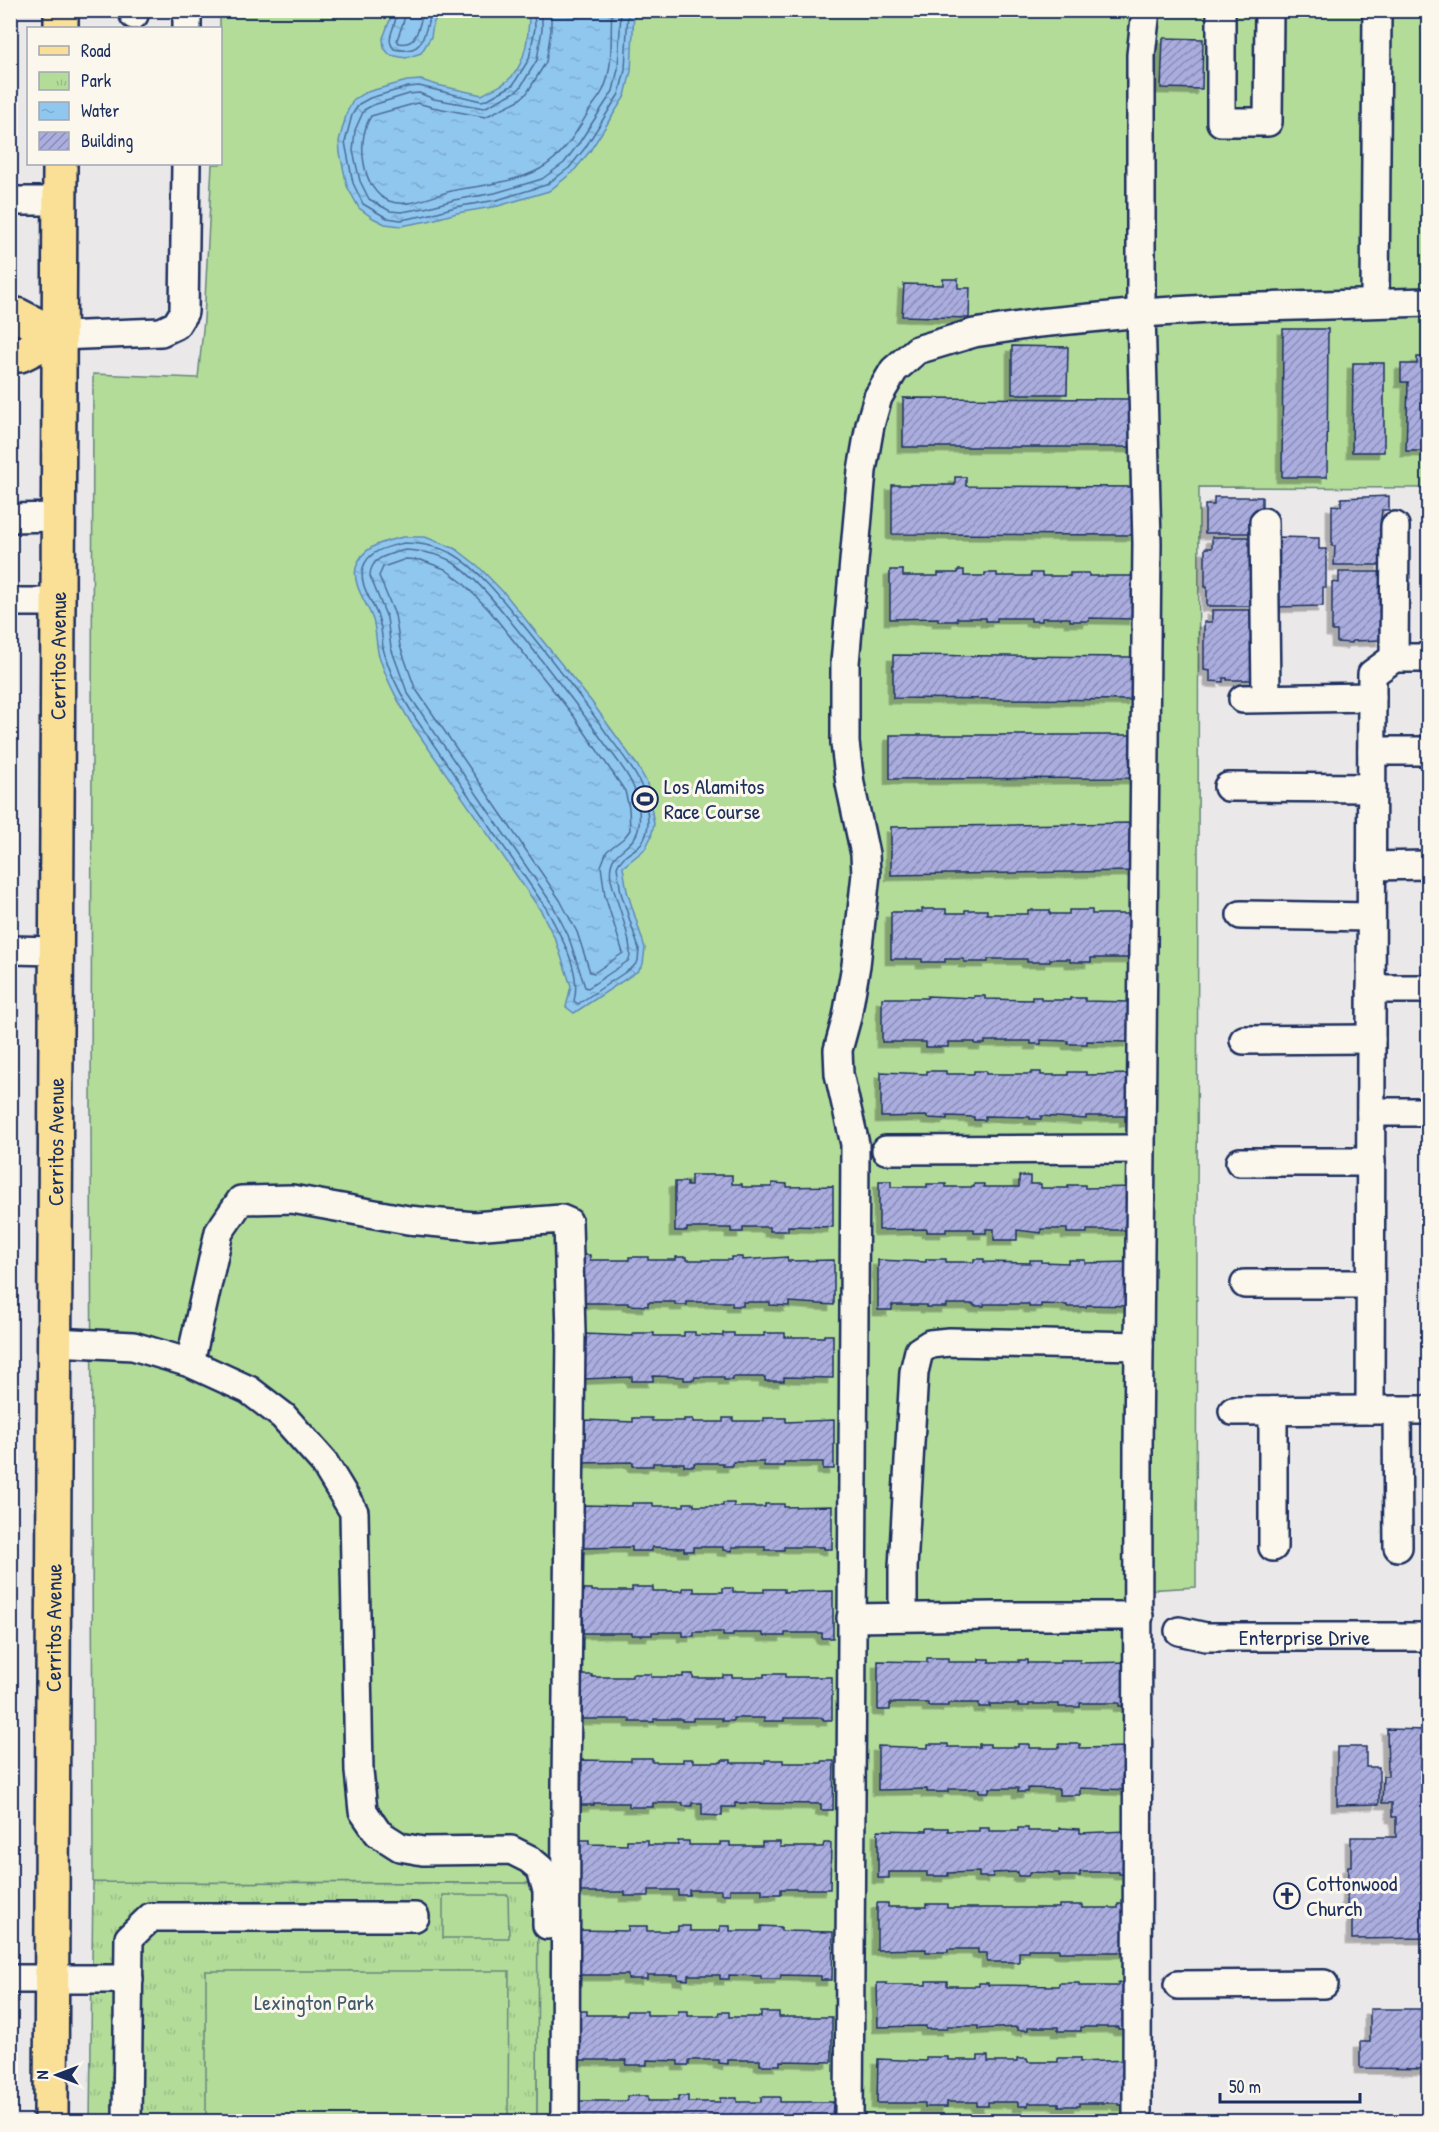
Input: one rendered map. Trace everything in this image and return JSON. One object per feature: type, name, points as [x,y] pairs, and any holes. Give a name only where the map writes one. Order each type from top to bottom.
[{"type":"main road","points":[[61,10],[61,27]]},
{"type":"main road","name":"Cerritos Avenue","points":[[51,2121],[60,165]]},
{"type":"main road","points":[[10,315],[17,315],[58,336]]},
{"type":"main road","points":[[10,355],[20,355],[58,336]]},
{"type":"street","points":[[187,10],[187,27]]},
{"type":"street","points":[[1137,2121],[1139,1347],[1147,543],[1141,313],[1141,55],[1146,10]]},
{"type":"street","points":[[1221,10],[1221,122],[1268,122],[1269,10]]},
{"type":"street","points":[[1375,303],[1377,10]]},
{"type":"street","points":[[58,336],[161,332],[176,325],[184,312],[186,165]]},
{"type":"street","points":[[10,201],[59,201]]},
{"type":"street","points":[[849,2121],[855,1144],[839,1074],[838,1050],[847,1017],[856,964],[866,874],[865,854],[850,784],[845,743],[845,663],[862,471],[870,425],[878,398],[894,370],[917,350],[974,333],[1039,323],[1141,313],[1428,302]]},
{"type":"street","points":[[10,518],[58,517]]},
{"type":"street","points":[[1264,522],[1254,699],[1372,698]]},
{"type":"street","points":[[1394,658],[1395,526]]},
{"type":"street","points":[[10,602],[57,602]]},
{"type":"street","points":[[1370,1410],[1372,674],[1394,658],[1428,658]]},
{"type":"street","points":[[1372,751],[1428,751]]},
{"type":"street","points":[[1228,787],[1372,788]]},
{"type":"street","points":[[1371,866],[1428,865]]},
{"type":"street","points":[[1240,915],[1371,917]]},
{"type":"street","points":[[10,950],[56,951]]},
{"type":"street","points":[[1371,989],[1428,989]]},
{"type":"street","points":[[1244,1040],[1371,1039]]},
{"type":"street","points":[[1371,1112],[1428,1112]]},
{"type":"street","points":[[886,1150],[1141,1149]]},
{"type":"street","points":[[1240,1162],[1371,1162]]},
{"type":"street","points":[[190,1363],[219,1232],[241,1200],[292,1199],[408,1220],[474,1226],[561,1219],[568,1222],[571,1333],[565,2121]]},
{"type":"street","points":[[1245,1284],[1370,1284]]},
{"type":"street","points":[[55,1342],[132,1347],[190,1363],[249,1390],[284,1416],[323,1461],[354,1512],[359,1771],[363,1811],[378,1833],[400,1847],[423,1851],[511,1850],[529,1859],[541,1869],[547,1891],[546,2121]]},
{"type":"street","points":[[903,1617],[903,1568],[912,1394],[919,1351],[930,1344],[949,1342],[1139,1347]]},
{"type":"street","points":[[1397,1410],[1398,1547]]},
{"type":"street","points":[[1233,1411],[1428,1410]]},
{"type":"street","points":[[1273,1411],[1273,1547]]},
{"type":"street","points":[[851,1618],[1138,1616]]},
{"type":"street","name":"Enterprise Drive","points":[[1179,1631],[1206,1637],[1428,1637]]},
{"type":"street","points":[[127,2121],[129,1938],[151,1917],[415,1917]]},
{"type":"street","points":[[10,1978],[129,1979]]},
{"type":"street","points":[[1178,1985],[1324,1984]]},
{"type":"green space","name":"Los Alamitos Race Course","points":[[220,11],[1428,11],[1428,488],[1199,487],[1196,1587],[1145,1590],[1144,2121],[537,2121],[538,1883],[93,1882],[91,1111],[93,374],[198,378],[204,320],[212,165],[222,165],[222,27],[220,27]]},
{"type":"green space","name":"Lexington Park","points":[[93,1882],[539,1883],[537,2121],[90,2122]]},
{"type":"green space","points":[[443,1895],[508,1895],[509,1938],[443,1938]]},
{"type":"green space","points":[[206,1971],[509,1971],[508,2121],[206,2121]]},
{"type":"water","points":[[389,11],[440,11],[433,24],[431,37],[421,53],[406,58],[390,55],[384,48],[383,38],[391,17]]},
{"type":"water","points":[[529,11],[634,11],[631,71],[625,96],[590,151],[573,172],[549,191],[498,206],[401,226],[385,224],[359,208],[347,186],[339,141],[347,112],[354,99],[367,92],[407,81],[421,80],[482,95],[504,83],[514,75],[519,67],[526,49]]},
{"type":"water","points":[[403,537],[425,537],[456,549],[478,566],[506,595],[591,701],[637,765],[647,783],[654,824],[651,837],[645,849],[623,867],[627,891],[645,948],[643,964],[638,971],[574,1013],[566,1007],[571,986],[556,941],[541,911],[411,723],[384,671],[378,652],[373,620],[361,595],[355,575],[359,561],[368,550]]},
{"type":"building","points":[[1163,38],[1203,39],[1202,89],[1161,88]]},
{"type":"building","points":[[943,279],[958,279],[958,288],[970,288],[969,318],[902,316],[904,284],[943,285]]},
{"type":"building","points":[[1283,329],[1328,329],[1327,477],[1282,477]]},
{"type":"building","points":[[1012,346],[1068,347],[1067,394],[1012,394]]},
{"type":"building","points":[[1417,357],[1428,357],[1428,451],[1406,451],[1408,382],[1401,382],[1401,364],[1417,364]]},
{"type":"building","points":[[1353,363],[1384,363],[1384,452],[1352,452]]},
{"type":"building","points":[[903,398],[1135,399],[1135,447],[903,447]]},
{"type":"building","points":[[955,477],[966,477],[966,486],[1135,487],[1135,535],[892,534],[892,485],[955,485]]},
{"type":"building","points":[[1389,496],[1389,510],[1382,510],[1381,518],[1382,565],[1334,565],[1332,505],[1341,506],[1341,498]]},
{"type":"building","points":[[1214,497],[1262,497],[1262,510],[1255,510],[1254,533],[1205,533],[1205,505],[1214,505]]},
{"type":"building","points":[[1212,537],[1254,537],[1255,603],[1251,603],[1251,606],[1207,606],[1205,548],[1212,548]]},
{"type":"building","points":[[1277,537],[1319,538],[1319,549],[1326,549],[1326,587],[1323,587],[1323,606],[1276,607]]},
{"type":"building","points":[[890,570],[903,570],[903,576],[938,576],[938,573],[958,573],[958,570],[964,570],[964,576],[985,576],[985,573],[997,573],[997,576],[1031,576],[1031,573],[1042,573],[1042,576],[1070,576],[1070,573],[1089,573],[1089,576],[1134,576],[1134,619],[1089,618],[1089,621],[1070,621],[1070,618],[1042,618],[1042,621],[1031,621],[1031,618],[997,618],[997,621],[986,621],[986,618],[957,618],[957,621],[938,621],[938,618],[890,619]]},
{"type":"building","points":[[1339,572],[1381,572],[1382,640],[1337,642],[1337,631],[1332,631],[1332,582],[1339,583]]},
{"type":"building","points":[[1212,610],[1254,610],[1254,680],[1223,678],[1223,682],[1210,681],[1210,671],[1204,670],[1204,622],[1212,622]]},
{"type":"building","points":[[893,655],[1134,657],[1133,700],[893,698]]},
{"type":"building","points":[[890,735],[1134,735],[1134,778],[890,779]]},
{"type":"building","points":[[1132,823],[1133,871],[891,875],[891,827]]},
{"type":"building","points":[[922,909],[946,909],[946,913],[987,910],[987,914],[1028,914],[1028,910],[1050,910],[1050,914],[1069,914],[1069,910],[1092,910],[1092,914],[1132,914],[1132,958],[1091,958],[1091,962],[1070,962],[1070,959],[1050,959],[1050,962],[1027,962],[1027,959],[988,959],[988,962],[964,962],[964,959],[945,959],[945,962],[922,962],[922,959],[891,959],[891,912],[922,912]]},
{"type":"building","points":[[927,996],[974,998],[974,996],[985,996],[985,999],[1032,1000],[1032,997],[1041,997],[1041,1000],[1085,998],[1085,1001],[1130,1002],[1130,1042],[1087,1041],[1087,1044],[1068,1044],[1068,1041],[1041,1040],[1041,1044],[1031,1044],[1031,1041],[985,1041],[985,1044],[948,1042],[948,1047],[926,1047],[926,1042],[882,1042],[882,998],[927,998]]},
{"type":"building","points":[[927,1071],[946,1071],[946,1074],[974,1074],[974,1071],[986,1071],[986,1074],[1041,1072],[1041,1075],[1068,1075],[1068,1072],[1086,1072],[1086,1075],[1132,1074],[1131,1121],[1125,1121],[1125,1116],[1086,1116],[1086,1119],[1041,1116],[1041,1119],[1030,1119],[1030,1117],[985,1116],[985,1120],[974,1120],[974,1117],[947,1116],[947,1119],[927,1118],[927,1116],[881,1117],[881,1072],[927,1074]]},
{"type":"building","points":[[691,1175],[732,1175],[732,1184],[742,1184],[742,1187],[772,1187],[772,1183],[787,1184],[787,1187],[833,1186],[833,1227],[788,1226],[788,1231],[770,1231],[770,1227],[743,1227],[743,1232],[731,1232],[731,1228],[687,1228],[687,1231],[675,1231],[675,1182],[687,1182],[687,1186],[691,1186]]},
{"type":"building","points":[[1019,1176],[1030,1176],[1030,1184],[1041,1184],[1041,1188],[1068,1188],[1068,1185],[1085,1185],[1085,1188],[1131,1187],[1131,1230],[1087,1230],[1087,1233],[1067,1233],[1067,1229],[1041,1229],[1041,1233],[1017,1230],[1017,1240],[994,1240],[994,1229],[986,1229],[986,1233],[974,1233],[974,1229],[946,1229],[946,1232],[927,1232],[927,1229],[879,1230],[879,1181],[891,1181],[891,1187],[927,1187],[927,1184],[946,1184],[946,1187],[974,1187],[974,1184],[984,1184],[984,1187],[1019,1187]]},
{"type":"building","points":[[584,1255],[590,1255],[590,1260],[629,1260],[629,1257],[648,1257],[648,1260],[676,1260],[676,1257],[687,1257],[687,1260],[731,1260],[731,1257],[742,1257],[742,1260],[787,1257],[788,1261],[834,1260],[834,1305],[789,1302],[789,1306],[770,1305],[770,1302],[743,1302],[743,1306],[732,1306],[732,1302],[687,1302],[687,1305],[675,1305],[675,1302],[648,1302],[648,1306],[628,1305],[628,1303],[584,1303]]},
{"type":"building","points":[[926,1259],[946,1259],[946,1262],[974,1262],[974,1259],[984,1259],[984,1262],[1030,1263],[1030,1260],[1068,1263],[1068,1260],[1085,1260],[1085,1263],[1131,1262],[1131,1306],[1067,1307],[1067,1305],[1041,1304],[1041,1307],[1029,1307],[1029,1304],[974,1306],[974,1304],[946,1304],[946,1307],[892,1305],[892,1310],[878,1310],[878,1260],[926,1262]]},
{"type":"building","points":[[684,1332],[695,1332],[695,1335],[723,1336],[723,1333],[734,1333],[734,1336],[764,1336],[764,1333],[785,1333],[785,1337],[833,1335],[833,1378],[784,1377],[784,1381],[765,1381],[765,1377],[733,1377],[733,1380],[724,1380],[724,1377],[695,1377],[694,1380],[684,1380],[684,1377],[653,1376],[653,1381],[632,1381],[632,1377],[583,1379],[584,1334],[633,1336],[633,1333],[654,1333],[654,1336],[684,1336]]},
{"type":"building","points":[[633,1418],[652,1418],[652,1421],[693,1419],[693,1422],[723,1422],[723,1418],[733,1418],[733,1421],[764,1421],[764,1418],[786,1418],[786,1422],[834,1420],[834,1469],[823,1469],[823,1462],[784,1462],[784,1466],[764,1466],[764,1462],[733,1462],[733,1466],[723,1466],[723,1463],[694,1463],[694,1466],[684,1466],[684,1463],[653,1463],[653,1466],[633,1466],[633,1462],[584,1463],[584,1420],[633,1422]]},
{"type":"building","points":[[632,1503],[653,1503],[653,1506],[684,1506],[684,1503],[694,1503],[694,1506],[723,1506],[723,1503],[734,1503],[734,1507],[765,1507],[765,1504],[784,1504],[784,1507],[832,1506],[832,1549],[784,1547],[784,1550],[765,1550],[765,1547],[732,1547],[732,1551],[723,1550],[723,1547],[693,1547],[693,1551],[684,1551],[684,1548],[652,1547],[652,1551],[632,1551],[632,1547],[583,1548],[583,1505],[632,1506]]},
{"type":"building","points":[[632,1587],[653,1587],[653,1591],[683,1591],[683,1588],[694,1588],[694,1592],[723,1592],[723,1588],[733,1588],[733,1592],[764,1592],[764,1589],[784,1589],[784,1592],[833,1591],[833,1638],[822,1638],[822,1633],[785,1633],[785,1636],[763,1636],[763,1633],[733,1633],[733,1636],[723,1636],[723,1632],[694,1632],[694,1636],[683,1636],[683,1632],[652,1632],[652,1635],[583,1633],[583,1589],[632,1591]]},
{"type":"building","points":[[927,1658],[948,1658],[948,1662],[979,1662],[979,1659],[989,1659],[989,1662],[1028,1660],[1028,1663],[1060,1663],[1060,1660],[1080,1660],[1080,1663],[1129,1662],[1129,1706],[1119,1706],[1119,1703],[1080,1703],[1080,1707],[1059,1707],[1059,1704],[1018,1706],[1018,1704],[990,1704],[990,1707],[979,1707],[979,1703],[948,1703],[948,1706],[928,1706],[928,1703],[890,1703],[890,1710],[878,1710],[878,1661],[927,1662]]},
{"type":"building","points":[[632,1674],[651,1674],[651,1677],[683,1677],[683,1674],[693,1674],[693,1678],[723,1678],[723,1675],[764,1677],[764,1674],[785,1674],[785,1677],[832,1677],[832,1720],[784,1718],[784,1721],[764,1721],[764,1718],[733,1718],[733,1721],[722,1721],[722,1718],[693,1718],[693,1721],[654,1719],[654,1722],[630,1722],[630,1719],[582,1719],[582,1675],[632,1677]]},
{"type":"building","points":[[1387,1729],[1428,1730],[1428,1938],[1352,1939],[1352,1906],[1347,1906],[1351,1837],[1396,1837],[1396,1817],[1392,1817],[1392,1803],[1382,1803],[1383,1776],[1388,1776]]},
{"type":"building","points":[[928,1744],[948,1744],[948,1747],[979,1747],[979,1744],[990,1744],[990,1747],[1018,1747],[1018,1744],[1029,1744],[1029,1748],[1059,1748],[1059,1744],[1080,1744],[1080,1748],[1130,1747],[1130,1790],[1080,1788],[1080,1795],[1059,1795],[1059,1789],[1028,1788],[1028,1792],[1018,1792],[1018,1788],[989,1788],[989,1792],[979,1792],[979,1789],[948,1789],[948,1792],[927,1792],[927,1789],[878,1790],[878,1746],[928,1748]]},
{"type":"building","points":[[1337,1747],[1366,1747],[1366,1767],[1379,1767],[1379,1804],[1337,1805]]},
{"type":"building","points":[[631,1758],[652,1758],[652,1762],[683,1762],[683,1759],[693,1759],[693,1762],[731,1760],[731,1763],[765,1763],[765,1760],[783,1760],[783,1763],[834,1761],[833,1810],[821,1810],[821,1804],[735,1803],[735,1807],[722,1807],[722,1816],[702,1815],[702,1803],[683,1806],[683,1803],[653,1803],[653,1807],[629,1807],[629,1803],[581,1805],[582,1760],[631,1761]]},
{"type":"building","points":[[927,1828],[948,1828],[948,1831],[979,1831],[979,1828],[989,1828],[989,1831],[1018,1831],[1018,1828],[1028,1828],[1028,1831],[1059,1831],[1059,1828],[1080,1829],[1080,1833],[1127,1831],[1127,1874],[1080,1872],[1080,1876],[1059,1876],[1059,1873],[1030,1872],[1028,1876],[1018,1876],[1018,1872],[993,1873],[993,1877],[979,1877],[979,1872],[927,1876],[927,1872],[889,1872],[889,1878],[878,1878],[878,1830],[927,1831]]},
{"type":"building","points":[[575,1840],[589,1840],[589,1844],[627,1845],[627,1840],[648,1840],[648,1845],[678,1845],[678,1841],[689,1841],[689,1845],[720,1845],[720,1842],[730,1842],[730,1846],[762,1846],[762,1842],[780,1842],[780,1847],[823,1847],[824,1843],[831,1843],[830,1889],[781,1889],[781,1894],[762,1894],[762,1889],[730,1889],[730,1894],[721,1894],[721,1890],[689,1890],[689,1895],[678,1895],[678,1890],[649,1890],[649,1896],[625,1896],[625,1892],[575,1892]]},
{"type":"building","points":[[877,1903],[888,1903],[888,1907],[926,1907],[926,1904],[947,1904],[947,1908],[1059,1908],[1059,1905],[1082,1905],[1082,1908],[1118,1908],[1118,1904],[1127,1904],[1127,1952],[1059,1952],[1059,1949],[1028,1949],[1028,1952],[1019,1952],[1019,1962],[987,1962],[987,1953],[978,1953],[978,1949],[948,1949],[948,1952],[926,1952],[926,1949],[877,1950]]},
{"type":"building","points":[[628,1926],[647,1926],[647,1931],[678,1931],[678,1926],[690,1926],[690,1931],[720,1931],[720,1926],[730,1926],[730,1931],[761,1931],[761,1926],[781,1927],[781,1931],[833,1932],[832,1980],[821,1980],[821,1976],[781,1975],[780,1979],[729,1975],[729,1979],[720,1979],[720,1975],[688,1975],[688,1980],[678,1979],[678,1975],[647,1975],[647,1979],[628,1979],[628,1975],[576,1975],[576,1930],[628,1931]]},
{"type":"building","points":[[926,1981],[947,1981],[947,1986],[979,1986],[979,1983],[1059,1986],[1059,1983],[1079,1983],[1079,1986],[1127,1984],[1126,2029],[1081,2027],[1081,2031],[1058,2031],[1058,2027],[1028,2027],[1028,2030],[1017,2030],[1017,2027],[978,2029],[978,2026],[947,2026],[947,2029],[926,2029],[926,2026],[878,2027],[877,1983],[926,1985]]},
{"type":"building","points":[[1370,2009],[1428,2009],[1428,2069],[1360,2068],[1360,2042],[1370,2042]]},
{"type":"building","points":[[576,2011],[587,2011],[587,2015],[627,2015],[627,2011],[647,2011],[647,2015],[678,2015],[678,2011],[688,2011],[688,2016],[719,2016],[720,2012],[729,2012],[729,2017],[761,2017],[761,2012],[779,2012],[779,2017],[832,2017],[832,2062],[780,2061],[780,2065],[760,2065],[760,2060],[728,2060],[728,2064],[719,2063],[719,2060],[689,2060],[689,2065],[678,2065],[678,2061],[647,2060],[647,2065],[626,2065],[627,2060],[575,2060]]},
{"type":"building","points":[[978,2056],[988,2056],[988,2062],[1017,2062],[1017,2059],[1027,2059],[1028,2062],[1058,2062],[1058,2058],[1080,2058],[1080,2062],[1127,2060],[1127,2105],[1079,2103],[1079,2106],[1059,2106],[1059,2103],[1028,2103],[1028,2106],[1018,2106],[1018,2102],[988,2102],[988,2106],[977,2106],[977,2102],[947,2102],[947,2107],[925,2107],[925,2103],[877,2103],[878,2059],[926,2061],[926,2057],[948,2057],[948,2060],[978,2060]]},
{"type":"building","points":[[627,2096],[648,2096],[648,2101],[678,2101],[678,2096],[688,2096],[688,2102],[720,2102],[720,2098],[737,2098],[737,2102],[761,2102],[761,2097],[780,2097],[780,2102],[833,2102],[832,2122],[576,2122],[576,2101],[627,2101]]},
{"type":"place","name":"Los Alamitos Race Course","points":[[645,799]]},
{"type":"place","name":"Cottonwood Church","points":[[1287,1896]]}]
